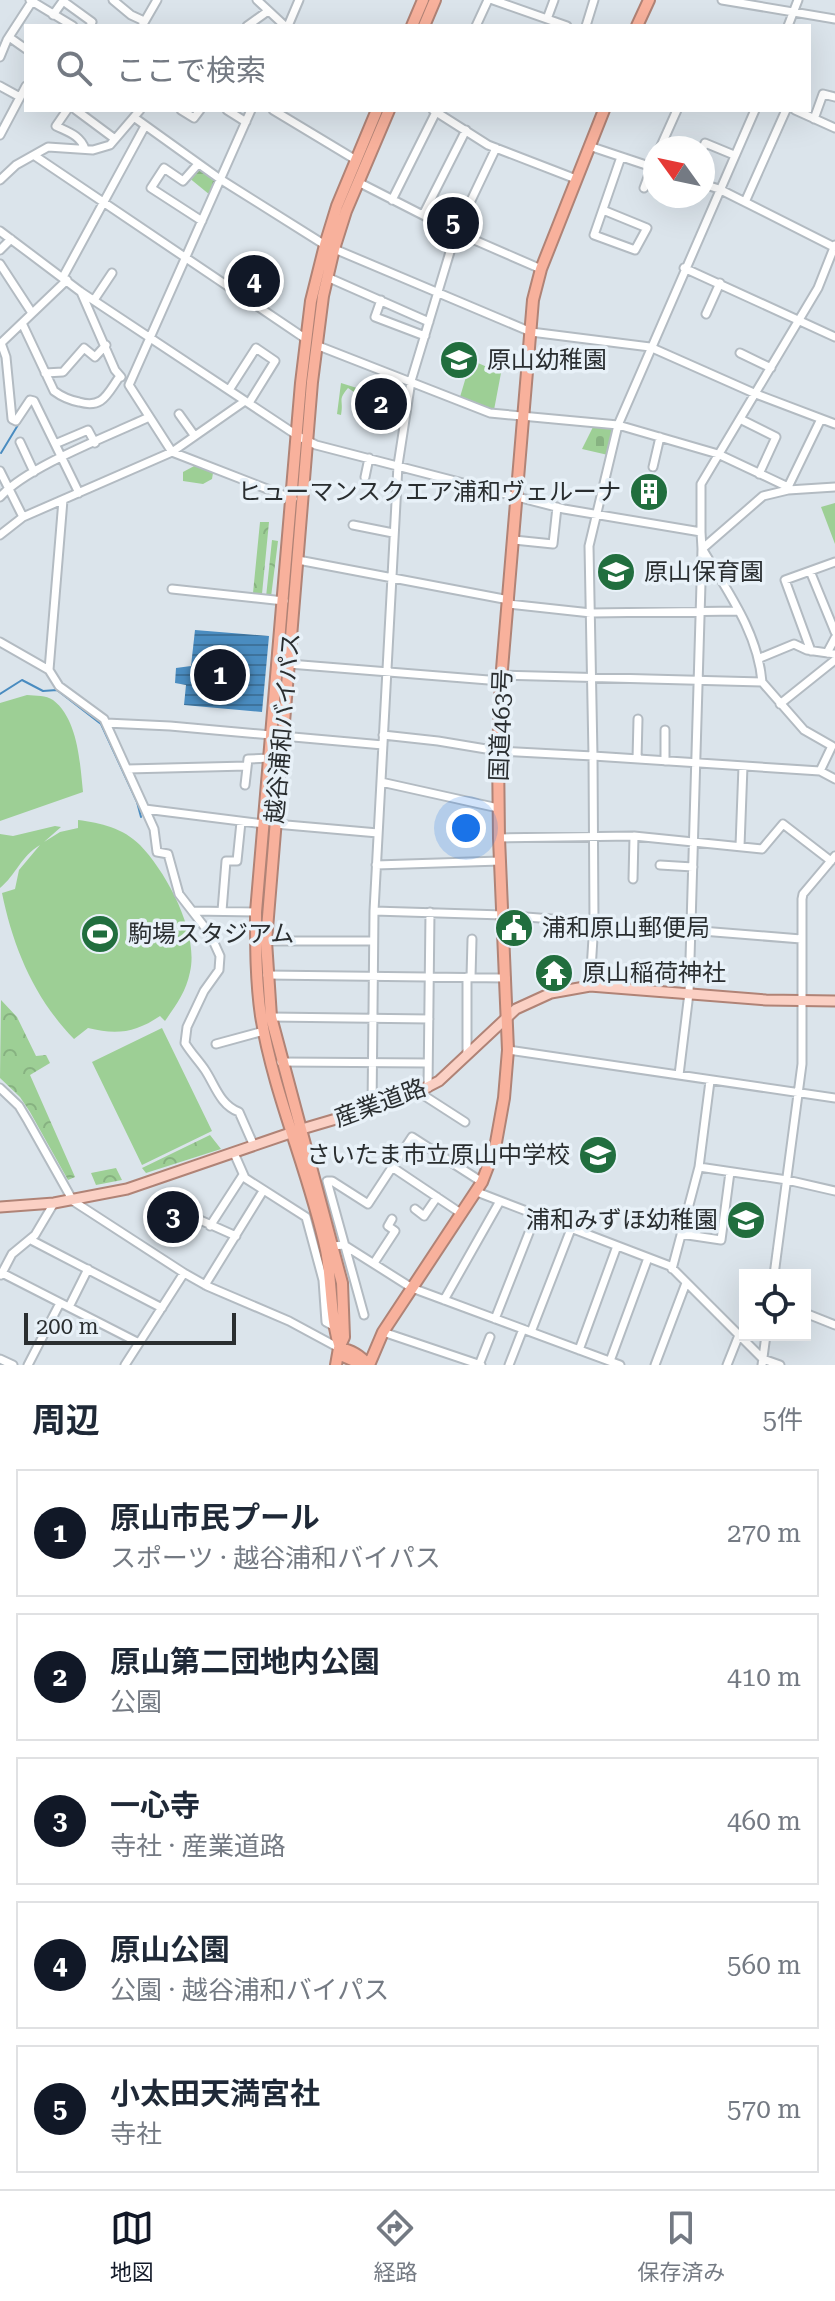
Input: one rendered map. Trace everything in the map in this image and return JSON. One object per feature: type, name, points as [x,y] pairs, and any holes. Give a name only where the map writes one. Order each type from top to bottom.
[{"type":"highway","points":[[413,24],[423,0]]},
{"type":"highway","points":[[425,24],[435,0]]},
{"type":"highway","points":[[638,24],[649,0]]},
{"type":"highway","name":"越谷浦和バイパス","points":[[311,342],[327,277],[337,206],[376,112]]},
{"type":"highway","name":"越谷浦和バイパス","points":[[296,1131],[271,1017],[266,941],[270,758],[278,736],[289,664],[288,602],[298,560],[311,301],[330,247],[388,112]]},
{"type":"highway","name":"国道463号","points":[[367,1365],[383,1332],[480,1187],[500,1126],[508,1050],[498,751],[533,300],[541,269],[603,112]]},
{"type":"highway","name":"越谷浦和バイパス","points":[[303,438],[293,499],[278,736],[270,824],[256,912],[255,972],[264,1031],[296,1131],[345,1309],[344,1340],[339,1348]]},
{"type":"highway","name":"越谷浦和バイパス","points":[[329,1246],[339,1348],[336,1365]]},
{"type":"highway","points":[[339,1348],[345,1357],[367,1365]]},
{"type":"main road","name":"産業道路","points":[[0,1207],[73,1201],[127,1189],[424,1091],[507,1016],[526,1003],[551,993],[590,986],[835,1001]]},
{"type":"street","points":[[113,0],[143,24],[157,0]]},
{"type":"street","points":[[257,0],[284,24]]},
{"type":"street","points":[[287,24],[299,0]]},
{"type":"street","points":[[477,24],[491,0],[518,4],[561,24]]},
{"type":"street","points":[[547,19],[554,0]]},
{"type":"street","points":[[587,24],[594,0]]},
{"type":"street","points":[[722,0],[835,19]]},
{"type":"street","points":[[789,24],[798,0]]},
{"type":"street","points":[[0,57],[31,1],[69,24]]},
{"type":"street","points":[[53,15],[63,1],[91,24]]},
{"type":"street","points":[[250,24],[268,11]]},
{"type":"street","points":[[804,24],[807,15]]},
{"type":"street","points":[[16,26],[24,31]]},
{"type":"street","points":[[9,37],[24,48]]},
{"type":"street","points":[[0,99],[3,88],[20,97]]},
{"type":"street","points":[[0,135],[24,90]]},
{"type":"street","points":[[814,119],[823,94],[835,97]]},
{"type":"street","points":[[66,112],[56,126],[74,134],[85,149]]},
{"type":"street","points":[[79,112],[115,139]]},
{"type":"street","points":[[0,180],[16,165],[48,147],[85,149],[110,145],[139,112]]},
{"type":"street","points":[[230,112],[246,122]]},
{"type":"street","points":[[129,385],[250,112]]},
{"type":"street","points":[[276,112],[356,160]]},
{"type":"street","points":[[392,200],[436,112]]},
{"type":"street","points":[[438,112],[496,148],[576,179]]},
{"type":"street","points":[[665,136],[676,112]]},
{"type":"street","points":[[590,986],[595,836],[589,546],[618,425],[754,112]]},
{"type":"street","points":[[745,202],[785,112]]},
{"type":"street","points":[[799,112],[835,128]]},
{"type":"street","points":[[135,118],[220,179],[330,247],[531,332],[650,347],[756,394],[835,424]]},
{"type":"street","points":[[79,493],[34,401],[30,400],[16,421],[12,419],[6,357],[1,344],[65,278],[145,126]]},
{"type":"street","points":[[423,215],[466,130]]},
{"type":"street","points":[[589,146],[643,164]]},
{"type":"street","points":[[715,147],[734,155]]},
{"type":"street","points":[[372,1110],[374,911],[398,465],[411,381],[456,232],[496,148]]},
{"type":"street","points":[[35,156],[311,342],[490,413],[618,425],[718,454],[788,488]]},
{"type":"street","points":[[603,210],[647,228],[635,250],[594,235],[621,157]]},
{"type":"street","points":[[198,164],[183,181],[164,168],[151,188],[202,221]]},
{"type":"street","points":[[358,182],[456,232],[541,269]]},
{"type":"street","points":[[679,1075],[689,993],[699,680],[701,484],[818,288],[834,246],[715,188]]},
{"type":"street","points":[[0,231],[81,292],[303,438],[557,507],[701,532]]},
{"type":"street","points":[[0,250],[11,239]]},
{"type":"street","points":[[0,264],[32,313]]},
{"type":"street","points":[[684,268],[835,337]]},
{"type":"street","points":[[94,300],[112,273]]},
{"type":"street","points":[[327,277],[429,322]]},
{"type":"street","points":[[706,314],[720,283]]},
{"type":"street","points":[[81,292],[120,376],[172,452],[293,499]]},
{"type":"street","points":[[381,300],[375,317],[425,336]]},
{"type":"street","points":[[22,323],[54,391],[63,398],[91,406],[101,402],[120,376]]},
{"type":"street","points":[[45,373],[63,372],[84,348],[95,357],[106,345]]},
{"type":"street","points":[[0,535],[23,517],[172,452],[247,402],[275,361],[256,348],[229,390]]},
{"type":"street","points":[[740,353],[771,368]]},
{"type":"street","points":[[179,414],[194,435]]},
{"type":"street","points":[[0,497],[8,488],[34,472],[149,417]]},
{"type":"street","points":[[740,419],[776,437],[759,474]]},
{"type":"street","points":[[788,488],[821,419]]},
{"type":"street","points":[[55,444],[88,430],[95,443]]},
{"type":"street","points":[[653,467],[660,437]]},
{"type":"street","points":[[20,442],[34,472]]},
{"type":"street","points":[[365,477],[369,458]]},
{"type":"street","points":[[0,471],[23,517]]},
{"type":"street","points":[[102,483],[105,494]]},
{"type":"street","points":[[702,549],[763,496],[788,488],[835,487]]},
{"type":"street","points":[[49,670],[63,500]]},
{"type":"street","points":[[514,540],[553,544],[557,507]]},
{"type":"street","points":[[353,525],[393,533]]},
{"type":"street","points":[[702,549],[739,611],[760,658],[762,682],[804,730],[832,746],[820,771]]},
{"type":"street","points":[[298,560],[508,602],[591,613],[739,611]]},
{"type":"street","points":[[811,651],[785,580],[835,562]]},
{"type":"street","points":[[760,658],[794,644],[811,651],[831,653],[835,635],[810,571]]},
{"type":"street","points":[[172,589],[288,602]]},
{"type":"street","points":[[0,642],[49,670],[59,686],[106,723],[154,829],[157,852],[168,854],[179,894],[210,934],[220,956],[219,970],[204,991],[187,1027],[185,1043],[217,1093],[239,1112],[254,1146]]},
{"type":"street","points":[[780,704],[835,660]]},
{"type":"street","points":[[289,664],[502,678],[592,676],[762,682]]},
{"type":"street","points":[[637,759],[638,719]]},
{"type":"street","points":[[106,723],[383,745]]},
{"type":"street","points":[[665,730],[665,761]]},
{"type":"street","points":[[383,735],[498,751],[820,771],[835,779]]},
{"type":"street","points":[[245,785],[248,759],[270,758]]},
{"type":"street","points":[[127,769],[247,766]]},
{"type":"street","points":[[740,846],[743,766]]},
{"type":"street","points":[[381,782],[498,808]]},
{"type":"street","points":[[145,809],[241,822],[378,833]]},
{"type":"street","points":[[222,911],[226,861],[237,861],[241,822]]},
{"type":"street","points":[[499,838],[634,836],[762,849],[783,824],[833,858],[803,894],[802,1064],[775,1269]]},
{"type":"street","points":[[633,879],[634,836]]},
{"type":"street","points":[[376,865],[500,861]]},
{"type":"street","points":[[660,865],[693,867]]},
{"type":"street","points":[[193,911],[256,912]]},
{"type":"street","points":[[374,911],[503,915],[801,939]]},
{"type":"street","points":[[430,912],[428,1063],[424,1091],[465,1122]]},
{"type":"street","points":[[467,1055],[472,939]]},
{"type":"street","points":[[266,941],[373,941]]},
{"type":"street","points":[[267,975],[506,978]]},
{"type":"street","points":[[271,1017],[429,1019]]},
{"type":"street","points":[[216,1044],[264,1031]]},
{"type":"street","points":[[508,1050],[835,1098]]},
{"type":"street","points":[[281,1062],[428,1063]]},
{"type":"street","points":[[672,1269],[699,1167],[710,1081]]},
{"type":"street","points":[[0,1088],[19,1106],[73,1201],[205,1285],[290,1322],[339,1348]]},
{"type":"street","points":[[329,1246],[327,1181],[332,1181],[368,1204],[412,1137],[500,1201],[672,1269],[739,1335],[727,1365]]},
{"type":"street","points":[[234,1153],[243,1175],[306,1217],[329,1246],[364,1315]]},
{"type":"street","points":[[392,1167],[462,1214]]},
{"type":"street","points":[[699,1167],[787,1180],[835,1191]]},
{"type":"street","points":[[681,1234],[721,1240],[730,1172]]},
{"type":"street","points":[[210,1226],[243,1175]]},
{"type":"street","points":[[205,1285],[263,1191]]},
{"type":"street","points":[[415,1209],[424,1216],[437,1197]]},
{"type":"street","points":[[444,1300],[500,1201]]},
{"type":"street","points":[[54,1203],[31,1240],[12,1254],[1,1275],[139,1343]]},
{"type":"street","points":[[495,1319],[536,1215]]},
{"type":"street","points":[[374,1263],[395,1231],[388,1226],[392,1219]]},
{"type":"street","points":[[200,1220],[236,1236]]},
{"type":"street","points":[[509,1365],[571,1229]]},
{"type":"street","points":[[31,1240],[162,1308]]},
{"type":"street","points":[[329,1246],[374,1263],[412,1288],[620,1365]]},
{"type":"street","points":[[579,1350],[617,1246]]},
{"type":"street","points":[[610,1361],[648,1258]]},
{"type":"street","points":[[69,1307],[88,1269]]},
{"type":"street","points":[[125,1365],[184,1273]]},
{"type":"street","points":[[655,1365],[686,1283]]},
{"type":"street","points":[[28,1365],[60,1303]]},
{"type":"street","points":[[811,1315],[835,1325]]},
{"type":"street","points":[[383,1332],[480,1365],[490,1337]]},
{"type":"street","points":[[744,1341],[762,1362],[780,1365]]},
{"type":"street","points":[[762,1362],[765,1341]]},
{"type":"street","points":[[0,1359],[13,1365]]},
{"type":"green space","points":[[198,166],[216,180],[210,195],[188,177]]},
{"type":"green space","points":[[255,263],[272,274],[254,301],[236,289]]},
{"type":"green space","points":[[471,360],[501,373],[494,410],[460,397]]},
{"type":"green space","points":[[341,383],[376,394],[373,405],[348,388],[342,398],[341,415],[337,414]]},
{"type":"green space","points":[[593,427],[613,429],[608,455],[582,449]]},
{"type":"green space","points":[[198,464],[213,473],[212,479],[203,484],[183,481],[183,472]]},
{"type":"green space","points":[[835,503],[835,544],[821,507]]},
{"type":"green space","points":[[260,522],[269,522],[262,594],[253,593]]},
{"type":"green space","points":[[272,540],[278,541],[271,597],[266,597]]},
{"type":"green space","points":[[27,695],[50,698],[68,718],[76,742],[83,792],[0,821],[0,703]]},
{"type":"green space","name":"駒場スタジアム","points":[[78,820],[119,830],[140,845],[160,871],[178,904],[192,956],[186,986],[165,1021],[160,1016],[125,1031],[88,1028],[74,1039],[47,1006],[27,971],[12,933],[2,893],[15,889],[19,870],[40,845],[0,888],[0,834],[13,836],[61,827],[44,842],[60,832],[78,828]]},
{"type":"green space","points":[[1,1000],[17,1017],[36,1056],[46,1055],[50,1063],[30,1075],[75,1177],[68,1180],[20,1097],[0,1078]]},
{"type":"green space","points":[[162,1028],[212,1131],[142,1165],[92,1062]]},
{"type":"green space","points":[[210,1135],[221,1149],[146,1173],[142,1168]]},
{"type":"green space","points":[[116,1168],[122,1180],[96,1185],[91,1173]]},
{"type":"water","points":[[195,630],[269,636],[262,712],[184,705],[186,685],[175,683],[176,668],[191,666]]},
{"type":"waterway","points":[[1,453],[21,420]]},
{"type":"waterway","points":[[0,694],[22,680],[43,691],[57,690],[101,724],[141,817]]},
{"type":"place","name":"小太田天満宮社","points":[[453,223]]},
{"type":"place","name":"原山公園","points":[[254,281]]},
{"type":"place","name":"原山幼稚園","points":[[459,360]]},
{"type":"place","name":"原山第二団地内公園","points":[[381,404]]},
{"type":"place","name":"ヒューマンスクエア浦和ヴェルーナ","points":[[649,492]]},
{"type":"place","name":"原山保育園","points":[[616,572]]},
{"type":"place","name":"原山市民プール","points":[[220,675]]},
{"type":"place","name":"浦和原山郵便局","points":[[514,928]]},
{"type":"place","name":"駒場スタジアム","points":[[100,934]]},
{"type":"place","name":"原山稲荷神社","points":[[554,973]]},
{"type":"place","name":"さいたま市立原山中学校","points":[[598,1155]]},
{"type":"place","name":"一心寺","points":[[173,1217]]},
{"type":"place","name":"浦和みずほ幼稚園","points":[[746,1220]]}]
